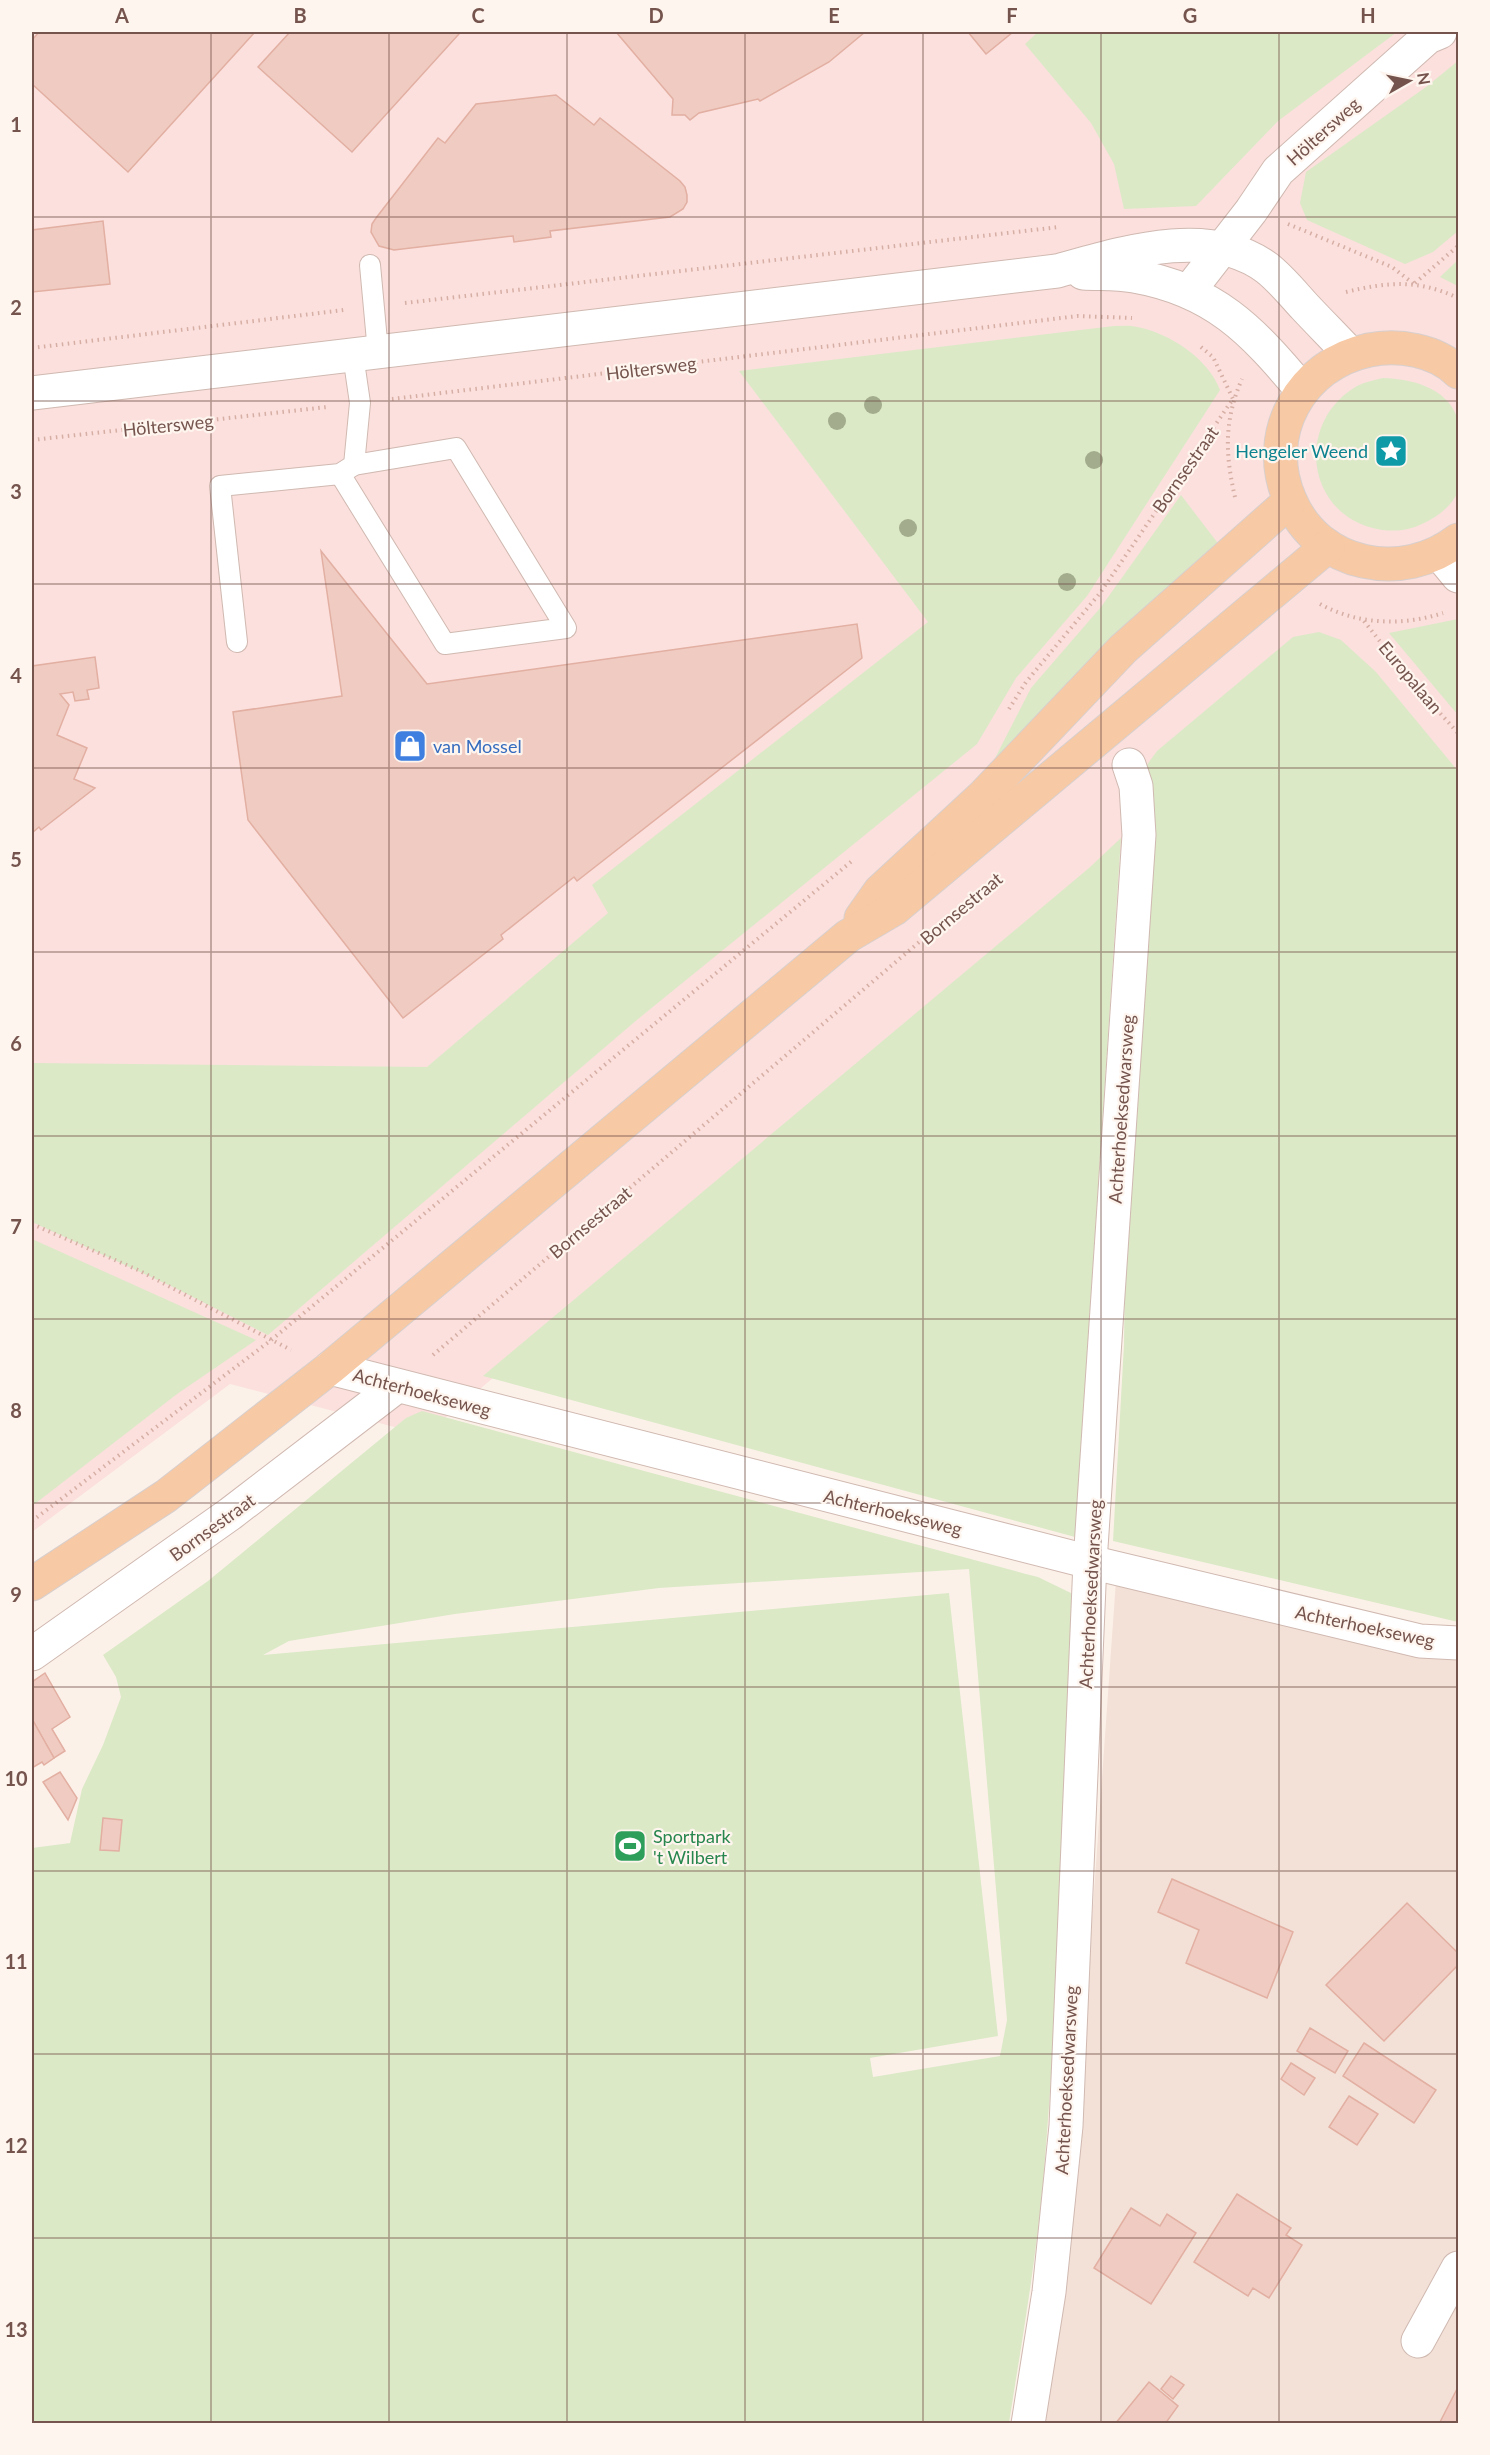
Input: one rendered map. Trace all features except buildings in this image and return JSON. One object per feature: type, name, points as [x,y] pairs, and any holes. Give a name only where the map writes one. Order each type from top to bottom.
[{"type":"main road","points":[[1452,556],[1382,565],[1354,559],[1328,546],[1306,526],[1290,501],[1282,472],[1281,444],[1288,415],[1302,390],[1323,368],[1350,354],[1386,346],[1422,351],[1457,368]]},
{"type":"main road","points":[[848,936],[880,891],[984,795],[1123,649],[1290,501]]},
{"type":"main road","points":[[32,1584],[166,1496],[330,1368],[848,936],[894,909],[1328,546]]},
{"type":"street","name":"Höltersweg","points":[[1189,291],[1278,171],[1428,38],[1440,32]]},
{"type":"street","points":[[32,393],[1057,271],[1124,252],[1197,245],[1223,248],[1265,266],[1285,284],[1350,354]]},
{"type":"street","points":[[1057,271],[1132,276],[1189,291],[1223,310],[1264,345],[1302,390]]},
{"type":"street","name":"Achterhoeksedwarsweg","points":[[1028,2424],[1049,2292],[1066,2126],[1090,1562],[1139,835],[1136,786],[1129,765]]},
{"type":"street","name":"Achterhoekseweg","points":[[330,1368],[1090,1562],[1420,1641],[1458,1643]]},
{"type":"street","name":"Bornsestraat","points":[[32,1654],[230,1514],[397,1386]]},
{"type":"street","points":[[1418,2341],[1458,2268]]},
{"type":"lane","points":[[237,642],[220,486],[347,470],[456,448],[566,628],[445,644],[347,470],[360,403],[369,265]]},
{"type":"path","points":[[1458,246],[1414,284],[1458,298]]},
{"type":"path","name":"Höltersweg","points":[[32,440],[360,403],[1078,316],[1134,318]]},
{"type":"path","name":"Bornsestraat","points":[[1004,718],[1026,682],[1100,593],[1233,399],[1213,357],[1197,343]]},
{"type":"path","points":[[1323,606],[1345,616],[1364,621],[1426,618],[1448,612]]},
{"type":"path","name":"Europalaan","points":[[1364,621],[1411,681],[1458,733]]},
{"type":"path","points":[[32,1521],[270,1341],[861,853]]},
{"type":"path","name":"Bornsestraat","points":[[397,1386],[930,933]]},
{"type":"path","points":[[32,1224],[138,1270],[270,1341]]},
{"type":"shaded area","points":[[32,32],[1458,32],[1458,813],[1333,674],[425,1435],[230,1384],[32,1532]]},
{"type":"shaded area","points":[[1116,1580],[1458,1658],[1458,2423],[1040,2424],[1087,1991]]},
{"type":"green space","points":[[1038,32],[1397,32],[1278,121],[1196,206],[1124,209],[1114,164],[1091,123],[1025,44]]},
{"type":"green space","points":[[1458,61],[1458,231],[1433,252],[1405,264],[1307,220],[1300,203],[1306,172],[1426,87]]},
{"type":"green space","points":[[1458,260],[1458,286],[1440,277]]},
{"type":"green space","points":[[1114,326],[1149,330],[1174,341],[1197,358],[1214,378],[1220,390],[1087,596],[1016,678],[977,744],[638,1019],[268,1335],[175,1288],[32,1222],[32,1063],[427,1067],[608,913],[592,885],[928,622],[739,371]]},
{"type":"green space","points":[[1383,378],[1405,380],[1436,392],[1452,407],[1459,423],[1458,492],[1447,507],[1433,518],[1417,526],[1400,530],[1377,529],[1353,520],[1335,505],[1323,487],[1317,465],[1317,443],[1324,421],[1337,402],[1357,386]]},
{"type":"green space","points":[[1181,495],[1220,546],[990,768],[1031,688],[1101,607]]},
{"type":"green space","points":[[1458,619],[1458,715],[1389,633]]},
{"type":"green space","points":[[1319,632],[1341,640],[1376,672],[1458,771],[1458,1622],[1113,1541],[1124,1344],[1131,787],[1157,751],[1293,637]]},
{"type":"green space","points":[[1121,838],[1075,1537],[483,1376],[1089,868]]},
{"type":"green space","points":[[32,1239],[256,1340],[177,1394],[32,1506]]},
{"type":"green space","name":"Sportpark 't Wilbert","points":[[422,1411],[1038,1577],[1073,1594],[1058,1955],[1044,2171],[1033,2266],[1009,2423],[32,2423],[32,1848],[70,1843],[82,1789],[103,1745],[121,1697],[116,1677],[103,1655],[208,1581],[406,1418]],"holes":[[[969,1569],[1007,2020],[1000,2056],[873,2077],[870,2058],[998,2036],[949,1593],[263,1655],[289,1641],[455,1614],[659,1588]]]},
{"type":"place","name":"Hengeler Weend","points":[[1391,451]]},
{"type":"place","name":"van Mossel","points":[[410,746]]},
{"type":"place","name":"Sportpark 't Wilbert","points":[[630,1846]]}]
